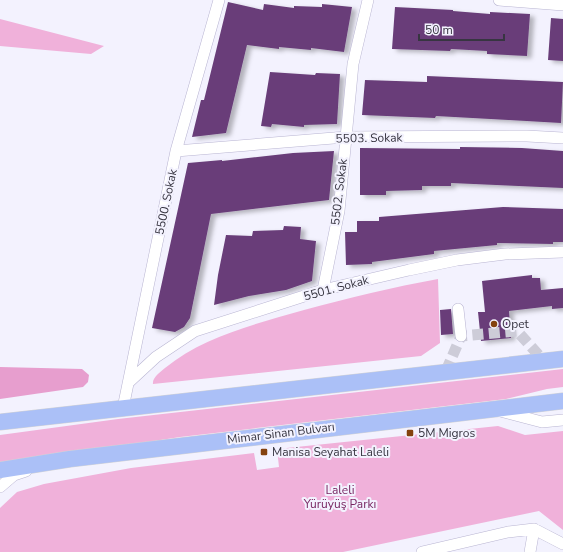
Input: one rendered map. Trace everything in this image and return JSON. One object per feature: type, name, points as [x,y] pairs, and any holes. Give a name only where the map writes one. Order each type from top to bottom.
[{"type":"highway","points":[[0,422],[563,359]]},
{"type":"highway","name":"Mimar Sinan Bulvarı","points":[[0,470],[70,459],[491,408],[563,401]]},
{"type":"street","name":"5500. Sokak","points":[[123,408],[176,151],[219,0]]},
{"type":"street","name":"5502. Sokak","points":[[323,290],[339,211],[353,64],[368,0]]},
{"type":"street","points":[[499,0],[563,5]]},
{"type":"street","name":"5503. Sokak","points":[[176,151],[346,137],[527,136],[563,138]]},
{"type":"street","name":"5501. Sokak","points":[[129,382],[156,357],[195,331],[323,290],[457,260],[505,254],[563,252]]},
{"type":"street","points":[[458,309],[460,336]]},
{"type":"street","points":[[491,408],[542,422],[563,420]]},
{"type":"street","points":[[0,487],[14,475],[70,459]]},
{"type":"street","points":[[422,552],[508,532],[534,529],[563,544]]},
{"type":"street","points":[[530,552],[534,529]]},
{"type":"green space","points":[[0,19],[104,46],[91,54],[0,46]]},
{"type":"green space","points":[[438,279],[440,343],[421,356],[153,384],[155,377],[159,373],[180,357],[196,347],[231,332],[268,320],[338,301]]},
{"type":"green space","points":[[563,369],[563,387],[547,389],[506,399],[180,437],[0,465],[0,435],[118,419]]},
{"type":"green space","name":"Laleli Yürüyüş Parkı","points":[[498,426],[525,435],[563,431],[563,530],[539,511],[343,552],[0,552],[0,508],[17,492],[44,484],[131,468],[254,453],[257,470],[279,467],[277,449]]},
{"type":"shaded area","points":[[0,367],[82,369],[89,375],[88,382],[83,387],[0,399]]},
{"type":"building","points":[[228,2],[263,10],[264,4],[294,8],[294,6],[322,7],[322,4],[352,7],[344,52],[311,48],[311,50],[279,47],[279,49],[247,45],[226,133],[192,137],[201,100],[204,100]]},
{"type":"building","points":[[395,7],[453,10],[490,14],[490,12],[530,14],[527,56],[487,54],[487,51],[451,49],[450,51],[392,49]]},
{"type":"building","points":[[551,18],[563,19],[563,61],[548,60]]},
{"type":"building","points":[[270,72],[315,75],[316,73],[340,74],[337,124],[304,125],[304,127],[272,124],[271,127],[261,126]]},
{"type":"building","points":[[427,76],[563,82],[561,123],[436,116],[435,118],[362,115],[365,80],[427,82]]},
{"type":"building","points":[[460,147],[522,148],[563,151],[563,188],[451,183],[451,186],[422,186],[422,190],[386,191],[386,195],[360,195],[360,148],[460,149]]},
{"type":"building","points":[[334,151],[329,200],[211,214],[190,318],[184,327],[175,332],[152,328],[188,163],[222,161],[293,153]]},
{"type":"building","points":[[503,207],[563,209],[563,242],[553,242],[553,244],[497,243],[497,245],[434,251],[434,254],[372,262],[372,264],[346,265],[345,232],[357,232],[357,221],[379,221],[379,217]]},
{"type":"building","points":[[284,226],[301,227],[300,239],[316,241],[312,281],[286,290],[249,296],[214,305],[226,235],[252,236],[253,231],[283,230]]},
{"type":"building","points":[[532,275],[532,278],[540,278],[541,290],[563,288],[563,308],[552,309],[552,306],[509,311],[511,338],[481,341],[478,312],[485,312],[482,281]]},
{"type":"building","points":[[451,309],[453,334],[441,335],[440,310]]},
{"type":"tunnel","points":[[446,371],[461,336],[517,331],[544,361]]},
{"type":"place","name":"Opet","points":[[494,324]]},
{"type":"place","name":"5M Migros","points":[[410,433]]},
{"type":"place","name":"Manisa Seyahat Laleli","points":[[264,452]]}]
